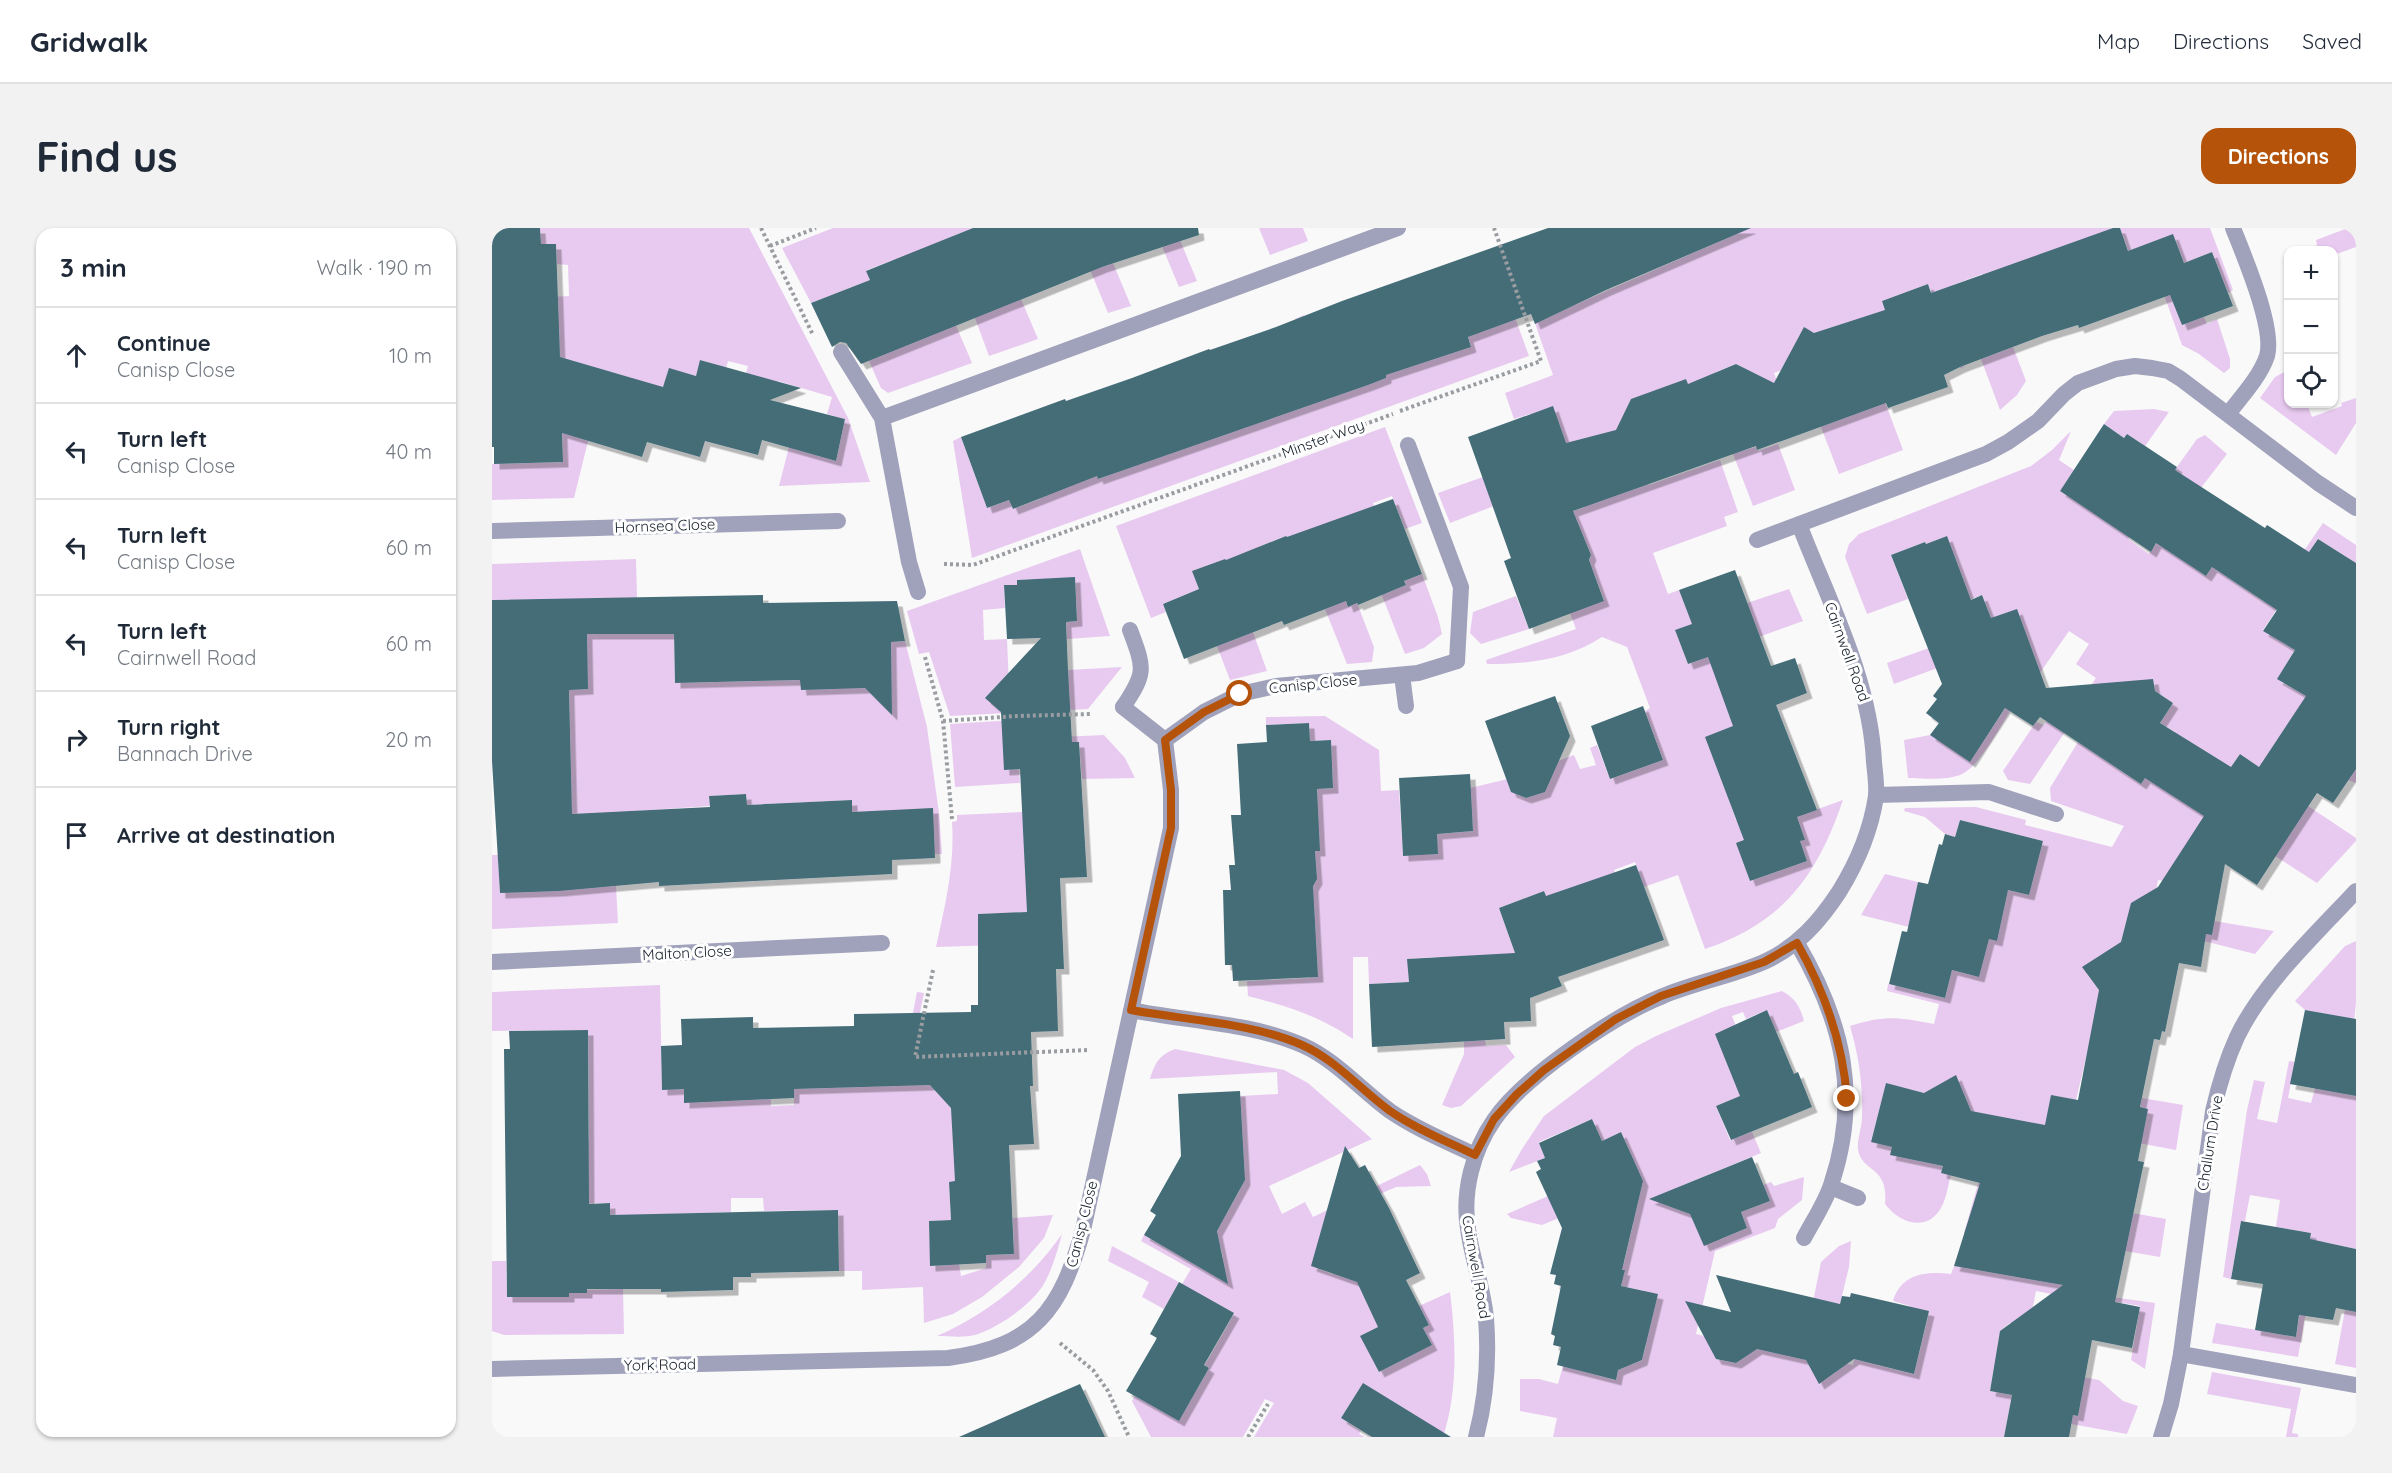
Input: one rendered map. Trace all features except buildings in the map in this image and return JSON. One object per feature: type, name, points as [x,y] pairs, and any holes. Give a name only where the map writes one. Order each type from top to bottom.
[{"type":"street","points":[[882,417],[1398,228]]},
{"type":"street","points":[[2228,414],[2261,368],[2267,356],[2268,338],[2250,270],[2233,228]]},
{"type":"street","points":[[841,352],[882,417],[909,562],[918,592]]},
{"type":"street","points":[[1756,540],[1986,454],[2038,421],[2078,383],[2116,369],[2135,366],[2168,371],[2318,483],[2356,508]]},
{"type":"street","name":"Canisp Close","points":[[829,1361],[948,1358],[977,1354],[1005,1344],[1029,1328],[1052,1306],[1066,1282],[1080,1239],[1171,828],[1171,790],[1165,740],[1204,712],[1240,694],[1276,686],[1402,675],[1457,661],[1461,587],[1408,445]]},
{"type":"street","name":"Hornsea Close","points":[[492,531],[838,521]]},
{"type":"street","name":"Cairnwell Road","points":[[1476,1437],[1486,1378],[1487,1346],[1481,1287],[1467,1224],[1466,1206],[1475,1155],[1494,1119],[1544,1070],[1616,1019],[1661,996],[1764,962],[1797,943],[1813,926],[1852,872],[1866,837],[1876,795],[1873,739],[1860,678],[1799,524]]},
{"type":"street","points":[[1130,630],[1142,664],[1137,687],[1123,707],[1165,740]]},
{"type":"street","points":[[1402,675],[1406,706]]},
{"type":"street","points":[[1876,795],[1989,792],[2056,814]]},
{"type":"street","name":"Challum Drive","points":[[2161,1437],[2171,1404],[2181,1354],[2213,1111],[2221,1077],[2238,1034],[2266,990],[2356,891]]},
{"type":"street","name":"Malton Close","points":[[492,962],[882,943]]},
{"type":"street","points":[[1797,943],[1815,975],[1829,1012],[1845,1070],[1847,1099],[1841,1147],[1831,1187],[1804,1238]]},
{"type":"street","points":[[1131,1010],[1258,1031],[1302,1045],[1325,1058],[1390,1111],[1421,1130],[1475,1155]]},
{"type":"street","points":[[1831,1187],[1858,1198]]},
{"type":"street","points":[[2181,1354],[2356,1385]]},
{"type":"street","name":"York Road","points":[[492,1369],[829,1361]]},
{"type":"path","points":[[761,228],[814,338]]},
{"type":"path","points":[[770,246],[816,228]]},
{"type":"path","name":"Minster Way","points":[[973,565],[1541,361],[1494,228]]},
{"type":"path","points":[[926,657],[943,721],[952,819]]},
{"type":"path","points":[[943,721],[1092,714]]},
{"type":"path","points":[[933,970],[915,1058],[1096,1050]]},
{"type":"path","points":[[1055,1339],[1093,1370],[1108,1391],[1129,1437]]},
{"type":"path","points":[[1248,1437],[1268,1404]]},
{"type":"shaded area","points":[[540,228],[749,228],[848,418],[870,482],[779,486],[789,447],[836,461],[845,419],[827,414],[832,397],[778,381],[774,398],[742,388],[748,366],[728,361],[726,368],[701,360],[696,376],[669,369],[659,401],[628,391],[632,378],[611,372],[591,429],[574,498],[492,500],[492,464],[563,462],[560,353],[552,352],[551,297],[569,296],[568,265],[557,264],[556,244],[541,244]]},
{"type":"shaded area","points":[[833,228],[973,228],[955,235],[958,244],[955,323],[972,363],[888,393],[881,388],[854,327],[893,260],[867,270],[870,280],[811,303],[782,248]]},
{"type":"shaded area","points":[[1175,228],[1197,281],[1179,287],[1161,244]]},
{"type":"shaded area","points":[[1259,228],[1303,228],[1308,241],[1270,255]]},
{"type":"shaded area","points":[[1739,228],[2113,228],[1990,293],[1982,274],[1953,285],[1963,313],[1946,320],[1964,367],[1960,368],[1928,284],[1882,301],[1915,388],[1854,325],[1846,323],[1836,326],[1833,334],[1885,402],[1903,450],[1839,474],[1821,427],[1817,335],[1811,331],[1799,336],[1804,362],[1774,373],[1788,411],[1749,383],[1742,367],[1736,364],[1716,372],[1714,380],[1718,400],[1738,452],[1756,447],[1758,451],[1778,444],[1795,490],[1753,506],[1717,412],[1694,402],[1686,379],[1630,401],[1627,411],[1629,432],[1649,485],[1720,460],[1738,512],[1724,517],[1727,526],[1653,553],[1668,594],[1679,590],[1693,625],[1676,632],[1688,664],[1731,648],[1778,710],[1746,794],[1729,800],[1736,820],[1793,818],[1843,800],[1821,852],[1794,893],[1756,925],[1705,949],[1678,875],[1644,887],[1635,862],[1614,870],[1623,893],[1564,949],[1544,891],[1499,908],[1524,978],[1485,1040],[1486,1046],[1506,1045],[1515,1057],[1461,1106],[1451,1108],[1442,1105],[1464,1054],[1464,1037],[1437,980],[1436,957],[1408,959],[1409,982],[1369,984],[1368,957],[1353,957],[1353,1039],[1303,1013],[1248,996],[1247,981],[1310,978],[1309,952],[1271,792],[1333,788],[1331,740],[1310,741],[1309,723],[1266,725],[1266,717],[1325,716],[1379,750],[1381,791],[1399,790],[1403,856],[1437,834],[1473,831],[1470,788],[1512,778],[1518,795],[1526,798],[1545,791],[1548,785],[1542,767],[1574,755],[1580,769],[1596,765],[1590,748],[1597,745],[1610,779],[1663,760],[1645,711],[1650,708],[1627,647],[1602,637],[1561,656],[1532,662],[1487,664],[1486,660],[1576,629],[1570,613],[1604,600],[1592,568],[1587,566],[1591,556],[1584,539],[1538,524],[1585,507],[1566,453],[1499,504],[1450,523],[1438,493],[1494,473],[1532,419],[1530,414],[1514,419],[1505,393],[1553,375],[1524,292],[1545,318],[1741,232]],"holes":[[[1805,840],[1800,841],[1807,861],[1750,881],[1737,843]]]},
{"type":"shaded area","points":[[2120,228],[2210,228],[2233,290],[2228,293],[2212,252],[2184,263],[2176,241],[2166,237],[2207,324],[2217,319],[2230,359],[2230,368],[2224,373],[2199,354],[2182,345],[2159,281],[2134,266]]},
{"type":"shaded area","points":[[2348,228],[2356,228],[2356,247],[2338,254],[2338,246],[2315,246],[2317,245],[2316,240]]},
{"type":"shaded area","points":[[1102,254],[1107,266],[1113,263],[1131,306],[1108,313],[1086,260]]},
{"type":"shaded area","points":[[1501,279],[1529,356],[972,558],[953,441],[961,437],[987,508],[1009,500],[1013,509],[1040,499],[1037,490],[1095,470],[1099,479],[1235,420],[1209,349],[1321,390],[1295,319],[1304,315],[1330,387],[1372,383],[1386,378],[1383,368],[1471,346],[1468,337]]},
{"type":"shaded area","points":[[1012,290],[1017,301],[1021,299],[1038,339],[989,356],[975,318]]},
{"type":"shaded area","points":[[2013,347],[2026,381],[2017,395],[2000,410],[1981,359]]},
{"type":"shaded area","points":[[2284,372],[2284,408],[2309,408],[2312,417],[2338,408],[2342,406],[2341,403],[2356,398],[2356,423],[2336,455],[2260,398],[2275,377]]},
{"type":"shaded area","points":[[2154,409],[2169,412],[2131,466],[2142,519],[2128,539],[2149,554],[2195,486],[2174,471],[2197,439],[2205,435],[2227,454],[2194,497],[2167,550],[2206,576],[2238,528],[2217,570],[2263,601],[2295,555],[2299,558],[2323,523],[2356,545],[2356,563],[2318,539],[2295,574],[2298,577],[2263,630],[2295,650],[2281,673],[2282,683],[2296,690],[2305,690],[2356,759],[2356,783],[2343,778],[2340,782],[2277,740],[2259,767],[2240,754],[2226,775],[2308,806],[2356,838],[2356,841],[2317,883],[2272,854],[2216,824],[2206,889],[2158,880],[2154,902],[2214,921],[2274,931],[2255,954],[2200,940],[2198,945],[2124,931],[2118,959],[2087,974],[2094,983],[2167,997],[2141,1064],[2087,1054],[2076,1100],[2056,1096],[2051,1099],[2148,1109],[2140,1107],[2142,1098],[2183,1105],[2176,1150],[2015,1120],[2115,1210],[2166,1219],[2160,1257],[2125,1251],[2112,1297],[2155,1303],[2145,1369],[2131,1360],[2140,1306],[2099,1299],[2098,1303],[2036,1291],[2029,1327],[2010,1323],[2001,1330],[1998,1342],[2005,1352],[2071,1375],[2099,1380],[2123,1401],[2138,1406],[2127,1434],[2071,1424],[2073,1415],[2078,1416],[1994,1367],[1990,1391],[2012,1395],[2004,1437],[1553,1437],[1557,1418],[1520,1411],[1520,1379],[1539,1379],[1558,1384],[1563,1366],[1615,1380],[1621,1361],[1633,1364],[1642,1360],[1646,1346],[1639,1336],[1644,1291],[1621,1286],[1624,1271],[1580,1260],[1582,1254],[1624,1263],[1633,1224],[1559,1218],[1542,1225],[1511,1218],[1507,1214],[1580,1182],[1630,1153],[1621,1132],[1602,1141],[1592,1119],[1539,1142],[1545,1158],[1509,1172],[1544,1116],[1635,1047],[1721,1008],[1782,991],[1794,1000],[1804,1021],[1776,1032],[1767,1010],[1746,1019],[1743,1012],[1732,1016],[1736,1026],[1794,1074],[1716,1106],[1730,1140],[1752,1132],[1761,1153],[1676,1188],[1671,1198],[1689,1209],[1721,1239],[1747,1228],[1741,1212],[1770,1201],[1763,1185],[1771,1182],[1774,1186],[1804,1177],[1802,1200],[1778,1219],[1775,1228],[1715,1251],[1696,1334],[1716,1339],[1716,1359],[1736,1363],[1813,1302],[1821,1262],[1839,1246],[1851,1241],[1849,1267],[1840,1304],[1825,1301],[1815,1376],[1826,1379],[1835,1373],[1838,1362],[1853,1365],[1869,1297],[1877,1365],[1914,1374],[1928,1317],[1909,1313],[1910,1306],[1893,1301],[1897,1292],[1902,1285],[1916,1276],[1933,1273],[1951,1274],[1954,1266],[1984,1271],[1991,1238],[1964,1233],[1980,1177],[1987,1119],[1920,1161],[1943,1166],[1941,1173],[1951,1175],[1944,1201],[1937,1213],[1931,1219],[1915,1223],[1899,1217],[1885,1204],[1883,1182],[1860,1157],[1858,1141],[1862,1121],[1862,1094],[1858,1060],[1850,1026],[1892,1018],[1934,1024],[1939,1004],[1887,991],[1888,984],[1945,998],[1952,970],[1972,975],[1981,970],[1913,928],[1861,915],[1885,874],[1918,882],[1914,901],[1985,884],[2028,895],[2043,841],[1960,820],[1955,837],[1945,834],[1925,817],[1904,811],[1905,808],[1976,807],[2026,820],[2025,825],[2112,847],[2124,826],[2051,801],[2050,788],[2078,742],[2141,784],[2175,732],[2160,723],[2173,703],[2155,691],[2154,684],[2147,680],[2079,711],[2030,784],[2008,780],[2003,771],[2036,722],[2044,725],[2048,719],[2062,728],[2096,678],[2076,664],[2089,644],[2069,631],[2015,709],[2012,708],[1975,764],[1960,775],[1948,778],[1908,778],[1904,740],[1930,735],[1970,761],[2017,691],[1951,663],[1894,684],[1887,663],[1940,644],[1991,618],[1982,595],[1930,615],[1947,536],[1891,555],[1908,599],[1867,614],[1845,557],[1849,544],[1859,534],[2031,466],[2071,431],[2059,460],[2074,470],[2060,491],[2093,513],[2141,443],[2127,434],[2124,438],[2104,424],[2114,411]],"holes":[[[1886,1084],[1924,1093],[1892,1147],[1871,1141]]]},
{"type":"shaded area","points":[[1385,427],[1422,523],[1405,529],[1392,496],[1373,503],[1380,523],[1363,531],[1387,593],[1406,585],[1404,581],[1422,574],[1442,634],[1424,648],[1405,654],[1377,583],[1346,600],[1348,607],[1357,603],[1374,647],[1372,662],[1347,664],[1323,604],[1294,555],[1286,536],[1258,547],[1266,567],[1234,583],[1225,559],[1193,571],[1199,589],[1163,604],[1166,612],[1151,618],[1116,526]]},
{"type":"shaded area","points":[[1080,549],[1110,636],[1067,639],[1066,622],[1077,621],[1075,578],[1017,580],[1017,585],[1004,585],[1005,608],[983,610],[984,640],[1007,639],[1009,686],[1068,670],[1122,667],[1088,709],[950,716],[929,652],[919,654],[907,611]]},
{"type":"shaded area","points":[[636,559],[638,634],[674,634],[675,683],[800,680],[868,665],[870,693],[876,699],[891,642],[905,641],[927,727],[939,813],[942,854],[935,854],[852,812],[851,800],[747,805],[746,794],[709,796],[710,806],[637,811],[640,850],[572,831],[569,690],[571,599],[492,600],[492,564]]},
{"type":"shaded area","points":[[1789,589],[1803,621],[1759,637],[1747,603]]},
{"type":"shaded area","points":[[1516,596],[1529,629],[1481,644],[1470,633],[1473,612]]},
{"type":"shaded area","points":[[1253,632],[1267,671],[1230,680],[1217,646]]},
{"type":"shaded area","points":[[1015,720],[1016,739],[1104,735],[1125,758],[1135,778],[1082,779],[1079,742],[1004,770],[1019,769],[1020,783],[955,787],[950,724]]},
{"type":"shaded area","points":[[1022,812],[1045,912],[978,914],[979,944],[999,945],[936,947],[951,870],[952,822],[957,821],[957,815]]},
{"type":"shaded area","points":[[492,855],[498,855],[500,893],[616,886],[618,923],[492,929]]},
{"type":"shaded area","points":[[2356,941],[2356,1003],[2346,1094],[2356,1096],[2356,1249],[2324,1242],[2306,1312],[2298,1357],[2212,1343],[2216,1323],[2296,1337],[2311,1233],[2276,1227],[2280,1200],[2250,1195],[2245,1221],[2241,1221],[2231,1279],[2223,1277],[2247,1110],[2254,1080],[2265,1082],[2257,1119],[2277,1123],[2289,1061],[2295,1062],[2288,1098],[2311,1103],[2318,1078],[2347,1018],[2305,1010],[2295,1001],[2345,946]]},
{"type":"shaded area","points":[[660,985],[662,1089],[684,1089],[684,1102],[770,1064],[771,1106],[794,1105],[794,1089],[884,1086],[883,1058],[904,1058],[917,992],[924,993],[910,1061],[955,1112],[976,1180],[949,1182],[951,1220],[929,1221],[931,1266],[959,1264],[961,1276],[986,1268],[986,1255],[1014,1254],[1013,1218],[1053,1215],[1044,1238],[1019,1267],[982,1297],[953,1314],[924,1323],[923,1287],[862,1290],[862,1271],[839,1271],[838,1210],[764,1211],[763,1198],[731,1198],[731,1212],[642,1215],[586,1258],[610,1203],[506,1202],[506,1198],[565,1197],[587,1143],[505,1143],[505,1139],[589,1139],[588,1030],[492,1031],[492,992]]},
{"type":"shaded area","points":[[1175,1049],[1284,1070],[1308,1083],[1372,1139],[1269,1186],[1282,1214],[1305,1202],[1313,1217],[1420,1165],[1427,1174],[1431,1186],[1396,1187],[1366,1200],[1320,1269],[1332,1274],[1349,1266],[1380,1326],[1361,1336],[1379,1372],[1431,1345],[1423,1328],[1429,1325],[1419,1306],[1450,1292],[1454,1328],[1454,1365],[1451,1402],[1443,1437],[1414,1415],[1359,1390],[1341,1418],[1361,1431],[1359,1434],[1365,1437],[1254,1437],[1274,1403],[1265,1399],[1243,1437],[1151,1437],[1132,1401],[1135,1396],[1179,1420],[1209,1368],[1205,1365],[1234,1314],[1182,1284],[1191,1269],[1141,1241],[1144,1235],[1207,1271],[1214,1270],[1223,1257],[1221,1248],[1207,1241],[1240,1190],[1206,1172],[1244,1164],[1240,1096],[1278,1094],[1277,1072],[1150,1079],[1158,1060]]},
{"type":"shaded area","points":[[1062,1234],[1046,1281],[1036,1295],[1021,1309],[993,1327],[975,1335],[937,1336],[973,1317],[1007,1294],[1036,1266]]},
{"type":"shaded area","points":[[1112,1246],[1179,1282],[1164,1309],[1142,1297],[1149,1282],[1108,1261]]},
{"type":"shaded area","points":[[492,1261],[506,1261],[507,1297],[569,1297],[569,1293],[587,1293],[587,1290],[623,1289],[624,1334],[504,1335],[492,1331]]},
{"type":"shaded area","points":[[2345,1310],[2356,1312],[2356,1368],[2335,1364]]},
{"type":"shaded area","points":[[2212,1372],[2301,1388],[2292,1433],[2298,1434],[2298,1437],[2286,1437],[2291,1409],[2207,1394]]},
{"type":"route","points":[[1240,694],[1204,712],[1165,740],[1171,790],[1171,828],[1131,1010],[1258,1031],[1302,1045],[1325,1058],[1390,1111],[1421,1130],[1475,1155],[1494,1119],[1517,1094],[1544,1070],[1616,1019],[1661,996],[1764,962],[1797,943],[1815,975],[1835,1028],[1845,1070],[1847,1099]]}]
